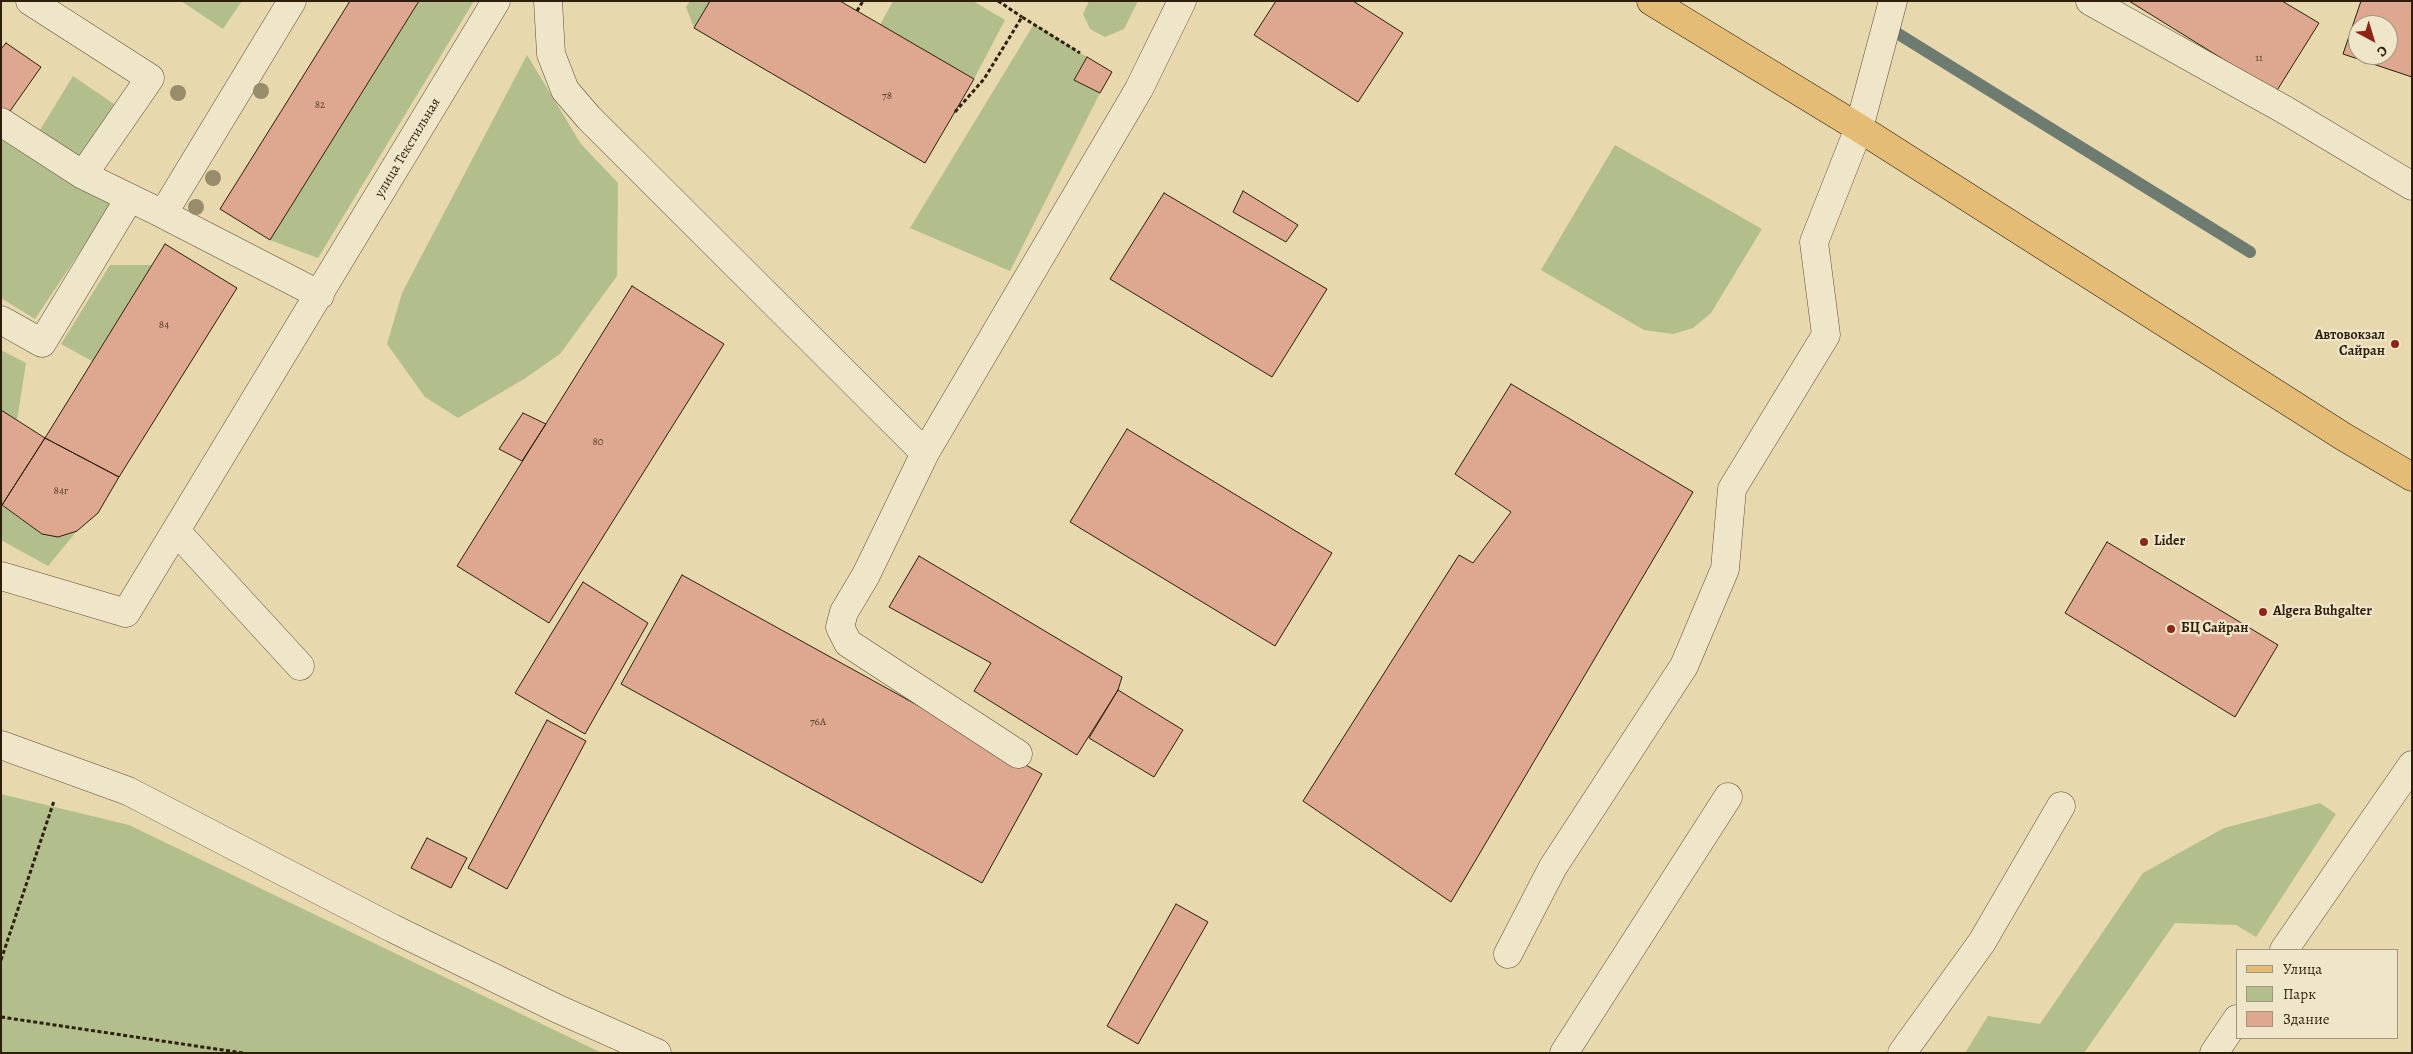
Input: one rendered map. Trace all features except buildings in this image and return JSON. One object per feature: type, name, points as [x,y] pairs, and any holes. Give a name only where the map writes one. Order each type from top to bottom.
[{"type":"main road","points":[[1651,1],[1859,128],[2336,432],[2412,477]]},
{"type":"street","points":[[30,1],[150,78],[83,175]]},
{"type":"street","points":[[163,214],[292,1]]},
{"type":"street","name":"улица Текстильная","points":[[1,576],[126,613],[496,1]]},
{"type":"street","points":[[548,1],[551,54],[565,90],[588,118],[925,453]]},
{"type":"street","points":[[1018,754],[848,643],[840,627],[844,612],[866,575],[925,453],[1139,89],[1182,1]]},
{"type":"street","points":[[1508,954],[1553,867],[1684,666],[1725,569],[1732,489],[1826,335],[1814,242],[1859,128],[1894,1]]},
{"type":"street","points":[[2090,1],[2285,110],[2412,186]]},
{"type":"street","points":[[1,122],[83,175],[320,295]]},
{"type":"street","points":[[1,320],[42,343],[129,199]]},
{"type":"street","points":[[176,531],[300,666]]},
{"type":"street","points":[[1,746],[65,767],[128,791],[392,928],[558,1009],[658,1053]]},
{"type":"street","points":[[2285,949],[2412,765]]},
{"type":"street","points":[[1564,1053],[1728,797]]},
{"type":"street","points":[[1902,1053],[1982,942],[2061,806]]},
{"type":"street","points":[[2214,1053],[2236,1020]]},
{"type":"path","points":[[857,11],[863,1]]},
{"type":"path","points":[[998,1],[1080,53]]},
{"type":"path","points":[[955,112],[984,79],[1022,17]]},
{"type":"path","points":[[1,960],[65,767]]},
{"type":"path","points":[[1,1017],[244,1053]]},
{"type":"green space","points":[[181,1],[242,1],[223,29]]},
{"type":"green space","points":[[419,1],[474,1],[318,258],[270,240]]},
{"type":"green space","points":[[690,1],[710,1],[694,28],[686,7]]},
{"type":"green space","points":[[893,1],[973,1],[1005,20],[974,79],[880,25]]},
{"type":"green space","points":[[1089,1],[1138,1],[1124,29],[1105,37],[1090,29],[1083,14]]},
{"type":"green space","points":[[1034,24],[1087,57],[1074,80],[1100,93],[1010,271],[910,228]]},
{"type":"green space","points":[[527,55],[581,144],[618,183],[617,276],[560,354],[524,379],[458,418],[425,397],[387,344],[402,293]]},
{"type":"green space","points":[[73,76],[127,113],[90,166],[40,130]]},
{"type":"green space","points":[[1,131],[112,204],[35,319],[1,298]]},
{"type":"green space","points":[[1615,145],[1762,229],[1711,313],[1693,328],[1673,334],[1644,330],[1541,270]]},
{"type":"green space","points":[[110,265],[152,265],[92,361],[61,344]]},
{"type":"green space","points":[[1,350],[26,363],[17,420],[1,410]]},
{"type":"green space","points":[[1,505],[42,534],[58,537],[77,531],[48,566],[1,540]]},
{"type":"green space","points":[[1,794],[129,825],[602,1053],[1,1053]]},
{"type":"green space","points":[[2320,803],[2336,814],[2256,937],[2236,925],[2175,923],[2084,1053],[1965,1053],[1988,1016],[2040,1024],[2143,873],[2224,828]]},
{"type":"waterway","points":[[1892,30],[2250,252]]},
{"type":"place","name":"Автовокзал Сайран","points":[[2395,344]]},
{"type":"place","name":"Lider","points":[[2144,542]]},
{"type":"place","name":"Algera Buhgalter","points":[[2263,612]]},
{"type":"place","name":"БЦ Сайран","points":[[2171,629]]}]
